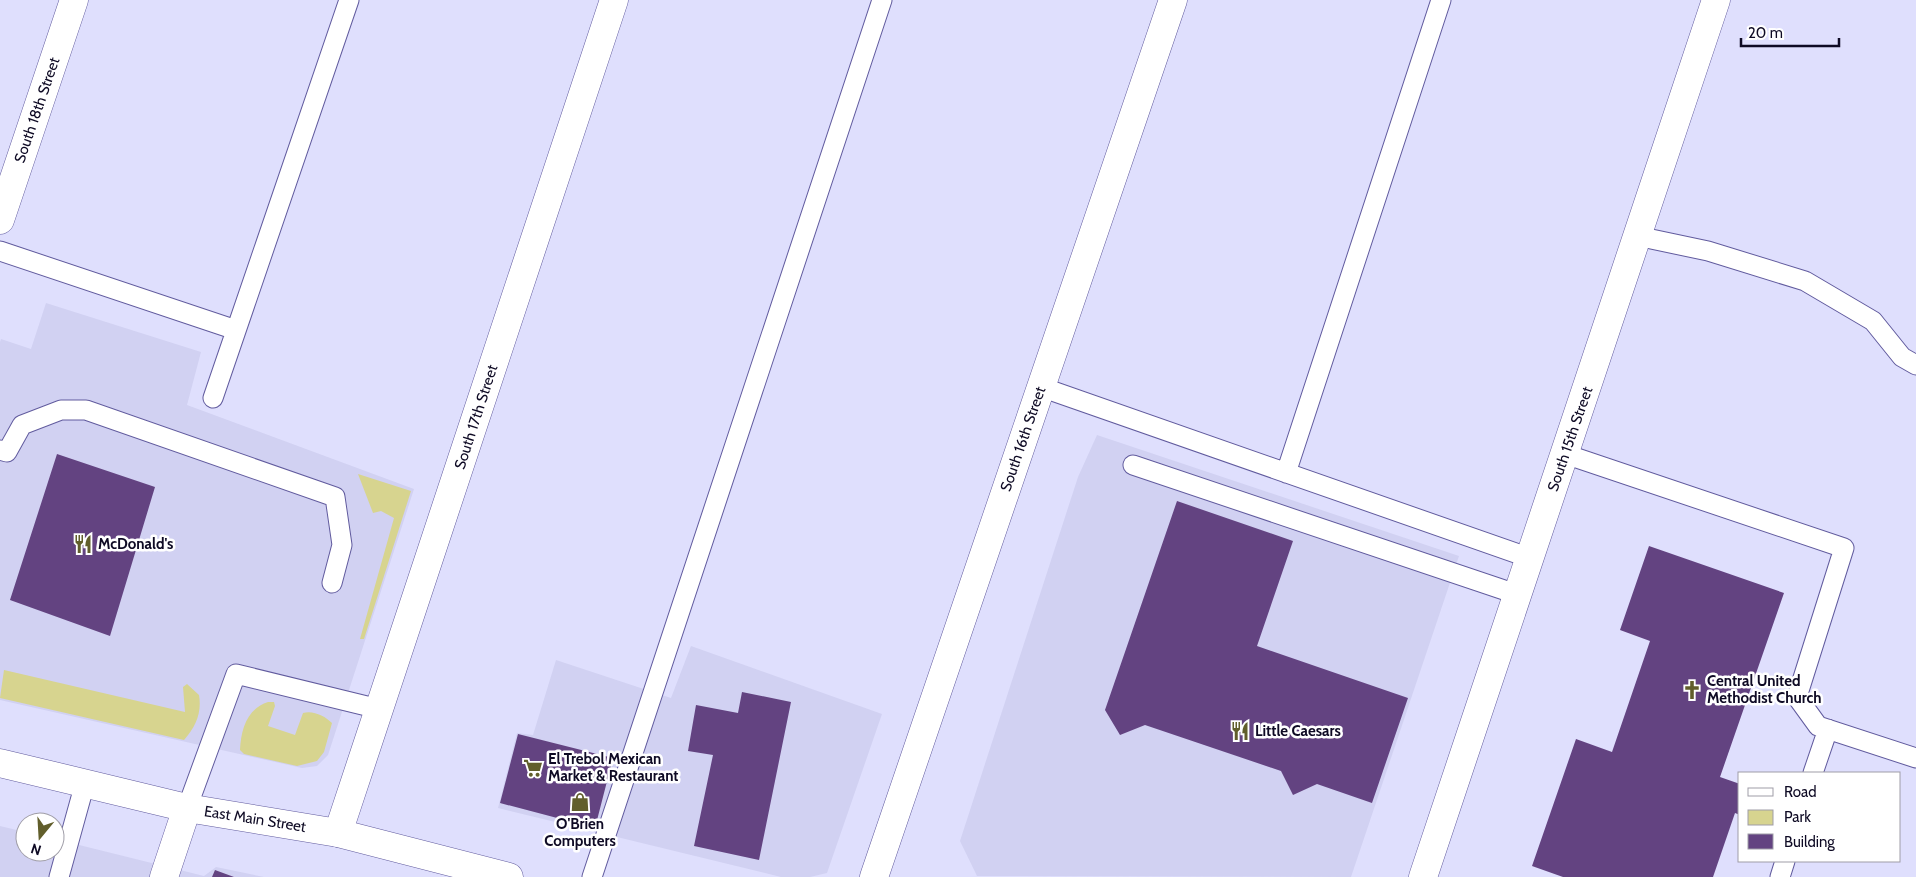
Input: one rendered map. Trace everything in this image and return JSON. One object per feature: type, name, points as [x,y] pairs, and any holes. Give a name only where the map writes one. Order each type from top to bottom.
[{"type":"street","name":"South 18th Street","points":[[0,220],[74,0]]},
{"type":"street","name":"South 17th Street","points":[[338,833],[614,0]]},
{"type":"street","name":"South 16th Street","points":[[874,877],[1173,0]]},
{"type":"street","name":"South 15th Street","points":[[1423,877],[1716,0]]},
{"type":"street","name":"East Main Street","points":[[0,763],[187,808],[338,833],[510,877]]},
{"type":"street","points":[[164,877],[187,808]]},
{"type":"lane","points":[[213,398],[349,0]]},
{"type":"lane","points":[[592,877],[882,0]]},
{"type":"lane","points":[[1286,473],[1441,0]]},
{"type":"lane","points":[[1637,236],[1708,251],[1806,281],[1873,321],[1902,357],[1916,364]]},
{"type":"lane","points":[[0,251],[236,330]]},
{"type":"lane","points":[[1041,388],[1530,558]]},
{"type":"lane","points":[[0,450],[7,452],[22,425],[61,410],[86,410],[335,497],[342,545],[332,582]]},
{"type":"lane","points":[[1565,454],[1844,548],[1797,697],[1818,726],[1916,758]]},
{"type":"lane","points":[[1133,465],[1516,594]]},
{"type":"lane","points":[[187,808],[236,674],[379,709]]},
{"type":"lane","points":[[1814,772],[1828,729]]},
{"type":"lane","points":[[59,877],[86,784]]},
{"type":"lane","points":[[1780,877],[1785,862]]},
{"type":"shaded area","points":[[46,303],[201,352],[187,405],[414,489],[328,755],[317,766],[302,768],[0,700],[0,342],[1,339],[31,349]]},
{"type":"shaded area","points":[[1097,435],[1459,556],[1351,877],[977,876],[960,841],[1078,477]]},
{"type":"shaded area","points":[[691,646],[882,714],[827,873],[810,877],[781,877],[498,808],[517,733],[533,735],[556,660],[671,698]]},
{"type":"shaded area","points":[[0,826],[15,830],[15,862],[65,862],[65,841],[204,876],[216,867],[264,877],[0,877]]},
{"type":"green space","points":[[358,474],[411,491],[364,639],[360,639],[394,518],[381,511],[373,513]]},
{"type":"green space","points":[[4,670],[185,712],[183,687],[187,684],[199,695],[199,713],[195,725],[184,740],[0,698]]},
{"type":"green space","points":[[274,702],[275,706],[268,726],[295,735],[303,713],[319,714],[332,723],[324,752],[317,761],[297,766],[244,754],[240,750],[244,727],[250,715],[261,705]]},
{"type":"building","name":"McDonald's","points":[[57,454],[155,487],[110,636],[10,600]]},
{"type":"building","points":[[1177,501],[1293,541],[1257,646],[1408,698],[1372,803],[1317,784],[1293,795],[1281,771],[1145,725],[1120,735],[1105,710]]},
{"type":"building","name":"Central United Methodist Church","points":[[1649,546],[1784,593],[1720,777],[1738,783],[1738,814],[1735,813],[1713,877],[1563,877],[1532,866],[1576,739],[1612,752],[1650,641],[1620,630]]},
{"type":"building","points":[[742,692],[791,702],[759,860],[694,846],[713,755],[688,751],[696,705],[738,713]]},
{"type":"building","points":[[518,734],[613,758],[595,828],[500,803]]},
{"type":"building","points":[[215,870],[234,877],[212,877]]},
{"type":"place","name":"McDonald's","points":[[83,544]]},
{"type":"place","name":"Central United Methodist Church","points":[[1692,690]]},
{"type":"place","name":"Little Caesars","points":[[1240,731]]},
{"type":"place","name":"El Trebol Mexican Market & Restaurant","points":[[533,768]]},
{"type":"place","name":"O'Brien Computers","points":[[580,802]]}]
